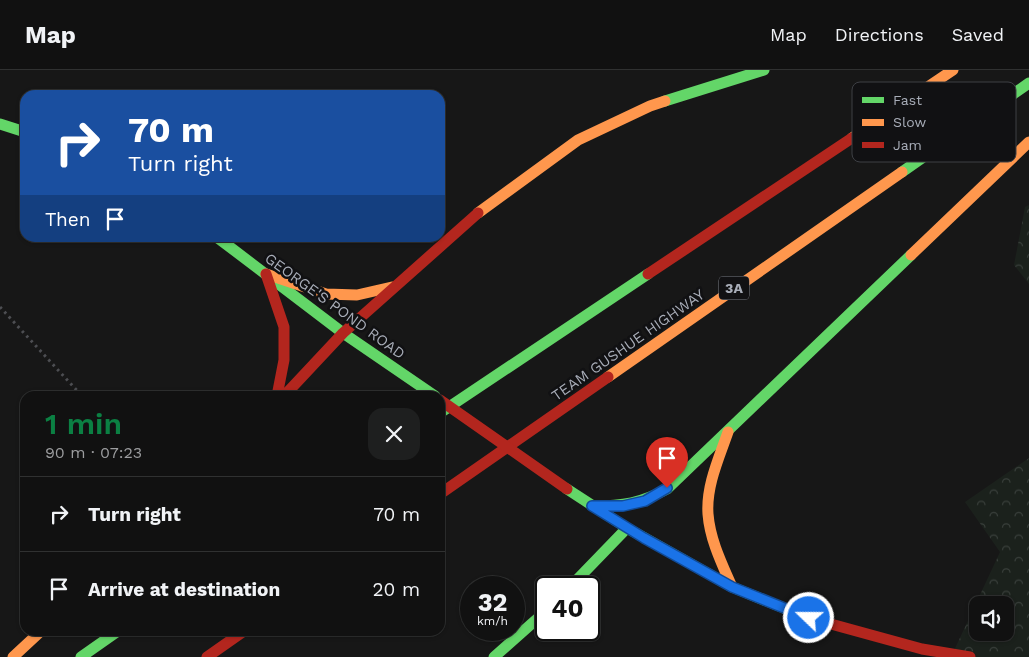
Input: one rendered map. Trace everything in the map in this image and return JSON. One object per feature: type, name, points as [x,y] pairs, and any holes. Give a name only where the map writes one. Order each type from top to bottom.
[{"type":"main road","points":[[289,391],[343,333],[484,207],[578,140],[650,106],[764,70]]},
{"type":"main road","points":[[935,82],[953,70]]},
{"type":"main road","name":"TEAM GUSHUE HIGHWAY","points":[[1016,92],[1029,83]]},
{"type":"main road","points":[[0,124],[20,130]]},
{"type":"main road","points":[[445,410],[852,138]]},
{"type":"main road","points":[[1016,154],[1029,142]]},
{"type":"main road","name":"TEAM GUSHUE HIGHWAY","points":[[445,491],[916,162]]},
{"type":"main road","points":[[592,506],[623,506],[645,501],[667,488],[1008,162]]},
{"type":"main road","name":"GEORGE'S POND ROAD","points":[[223,242],[343,333],[428,391]]},
{"type":"main road","points":[[266,274],[326,294],[358,295],[396,286]]},
{"type":"main road","points":[[266,274],[284,327],[284,360],[278,391]]},
{"type":"main road","points":[[445,403],[592,506],[627,528],[732,587],[809,618],[922,649],[970,657]]},
{"type":"main road","points":[[730,428],[712,478],[708,513],[715,546],[732,587]]},
{"type":"main road","points":[[581,576],[627,528]]},
{"type":"main road","points":[[494,657],[535,621]]},
{"type":"main road","points":[[13,657],[36,636]]},
{"type":"main road","points":[[81,657],[111,636]]},
{"type":"main road","points":[[207,657],[237,636]]},
{"type":"path","points":[[0,307],[77,391]]},
{"type":"green space","points":[[1029,205],[1029,284],[1014,265],[1025,207]]},
{"type":"green space","points":[[1029,458],[1029,657],[951,657],[969,618],[969,641],[1014,641],[1014,596],[979,596],[1000,552],[965,502]]},
{"type":"traffic: fast","points":[[665,101],[764,70]]},
{"type":"traffic: fast","points":[[1016,92],[1029,83]]},
{"type":"traffic: fast","points":[[0,124],[20,130]]},
{"type":"traffic: fast","points":[[902,172],[916,162]]},
{"type":"traffic: fast","points":[[223,242],[343,333],[428,391]]},
{"type":"traffic: fast","points":[[593,506],[632,503],[649,498],[667,489],[911,255]]},
{"type":"traffic: fast","points":[[445,410],[648,274]]},
{"type":"traffic: fast","points":[[567,489],[627,528],[732,587],[796,613]]},
{"type":"traffic: fast","points":[[581,576],[627,528]]},
{"type":"traffic: fast","points":[[494,657],[535,621]]},
{"type":"traffic: fast","points":[[81,657],[111,636]]},
{"type":"traffic: slow","points":[[935,82],[953,70]]},
{"type":"traffic: slow","points":[[478,213],[578,140],[650,106],[665,101]]},
{"type":"traffic: slow","points":[[1016,154],[1029,142]]},
{"type":"traffic: slow","points":[[911,255],[1008,162]]},
{"type":"traffic: slow","points":[[608,377],[902,172]]},
{"type":"traffic: slow","points":[[266,274],[326,294],[357,295],[392,287]]},
{"type":"traffic: slow","points":[[728,432],[711,483],[708,514],[714,542],[732,587]]},
{"type":"traffic: slow","points":[[13,657],[36,636]]},
{"type":"traffic: jam","points":[[648,274],[852,138]]},
{"type":"traffic: jam","points":[[289,391],[343,333],[478,213]]},
{"type":"traffic: jam","points":[[266,274],[284,327],[284,360],[278,391]]},
{"type":"traffic: jam","points":[[445,491],[608,377]]},
{"type":"traffic: jam","points":[[445,404],[567,489]]},
{"type":"traffic: jam","points":[[796,613],[922,649],[970,657]]},
{"type":"traffic: jam","points":[[207,657],[237,636]]},
{"type":"route","points":[[667,488],[645,501],[623,506],[592,506],[678,558],[732,587],[809,618]]}]
